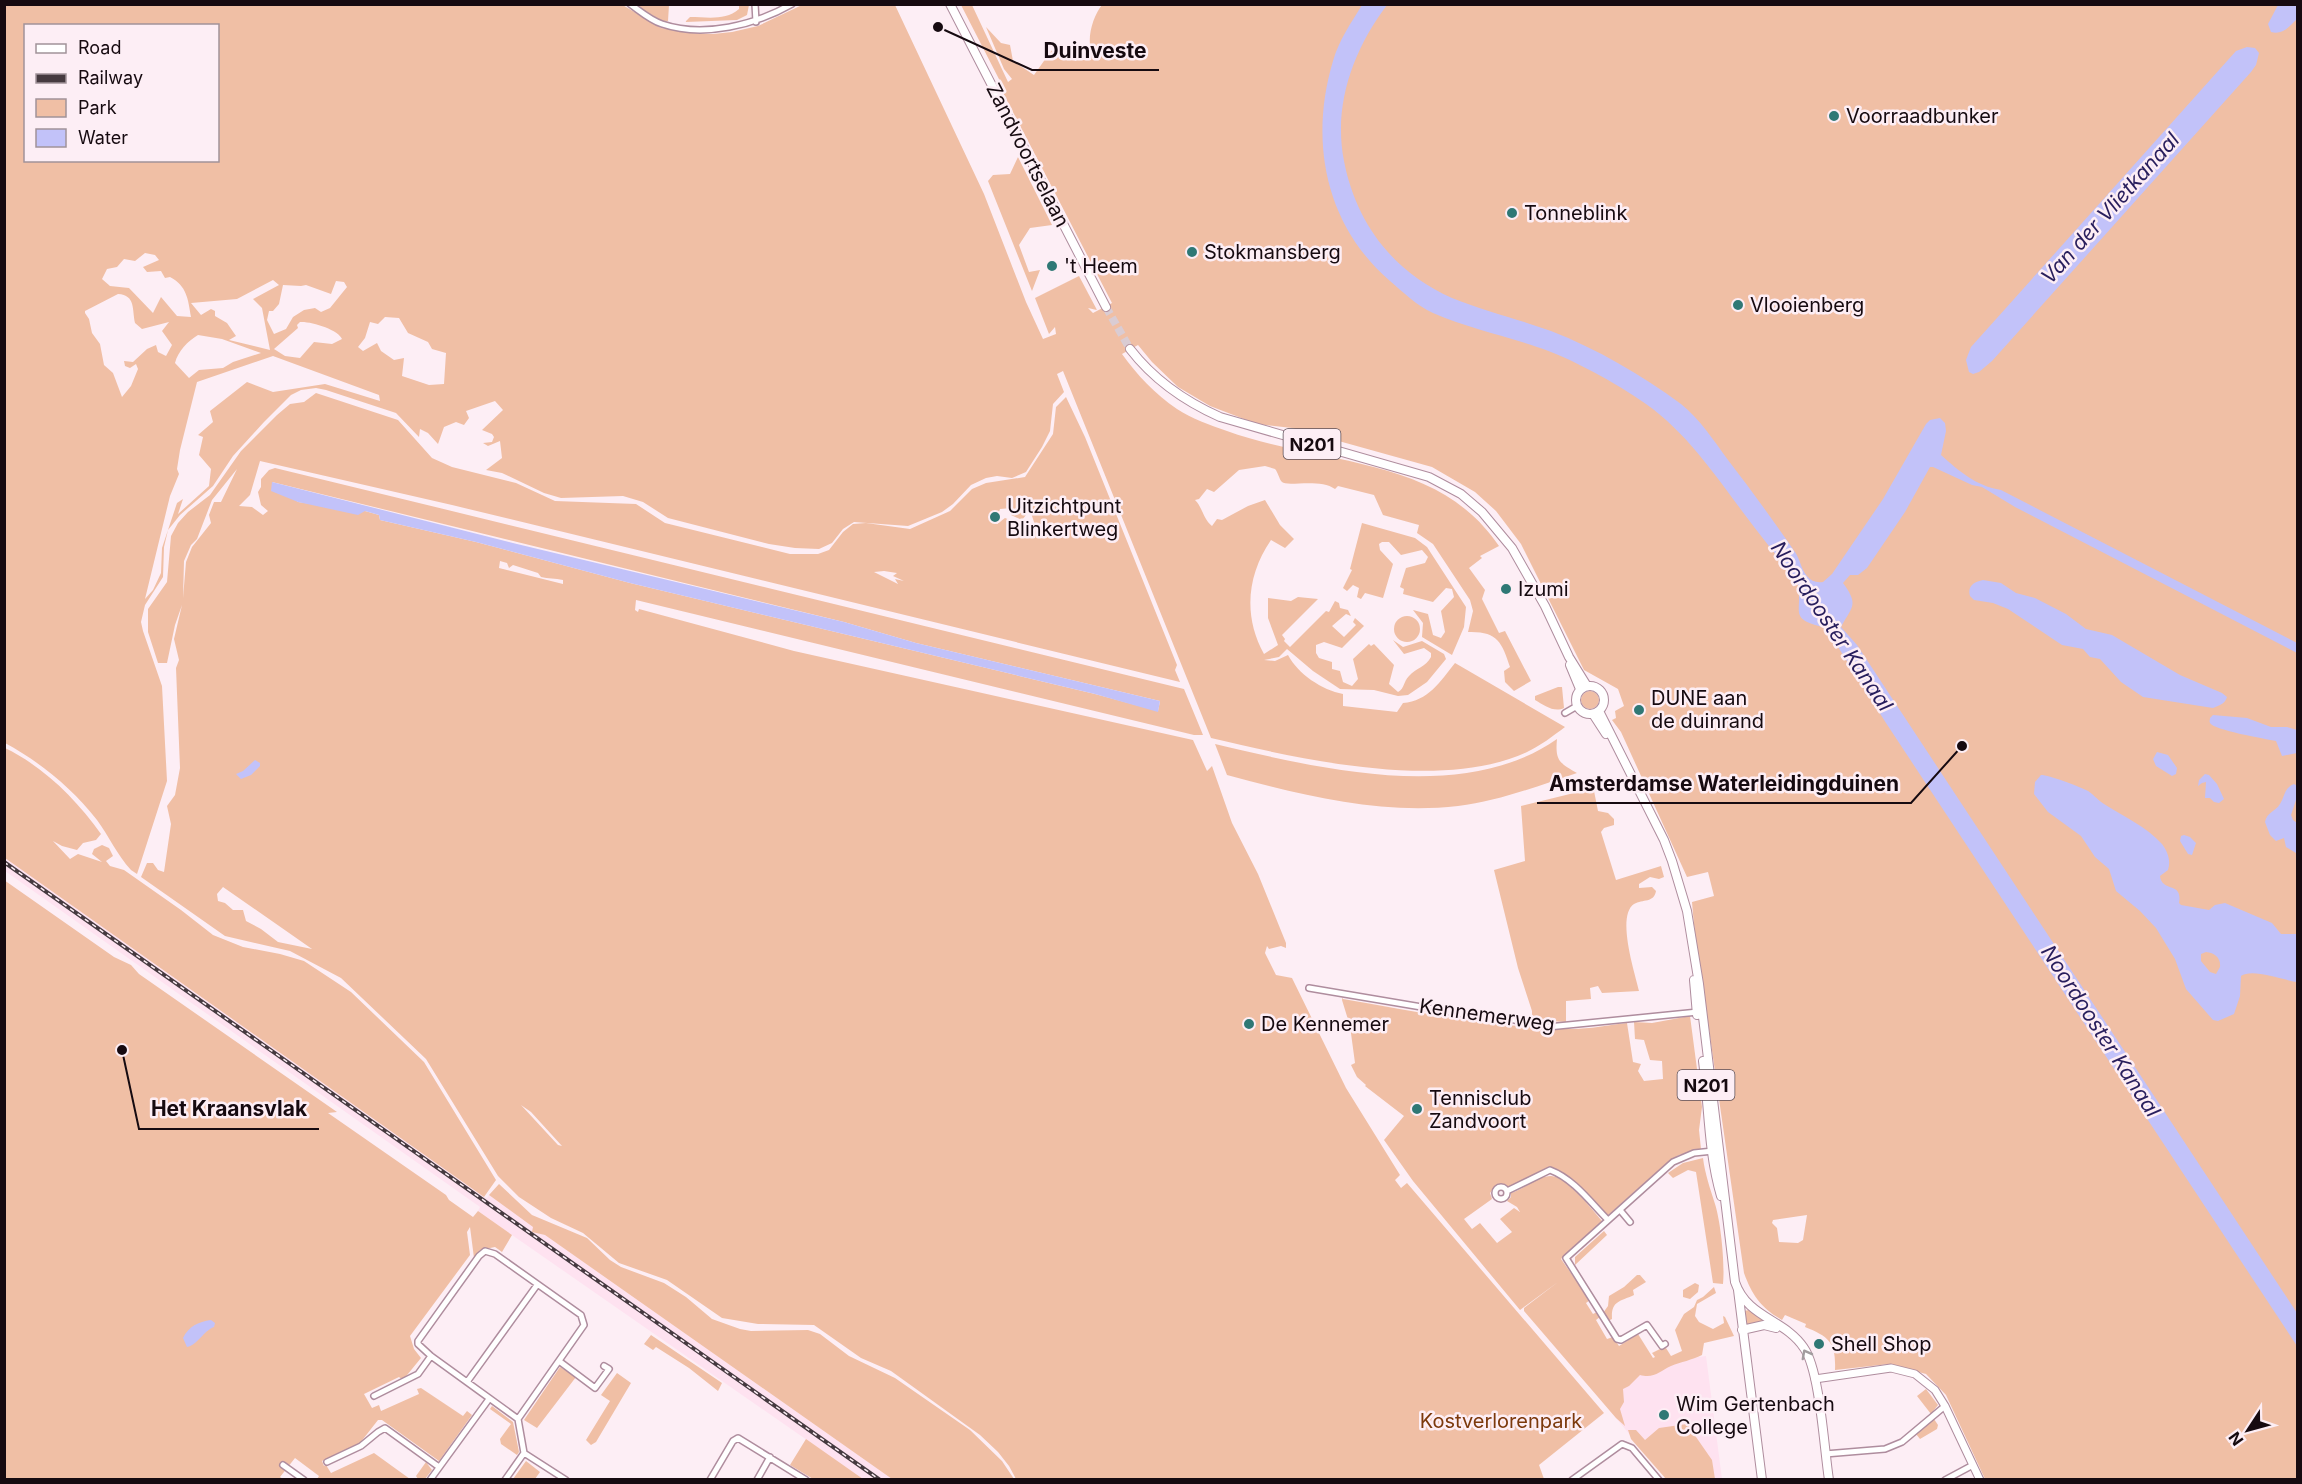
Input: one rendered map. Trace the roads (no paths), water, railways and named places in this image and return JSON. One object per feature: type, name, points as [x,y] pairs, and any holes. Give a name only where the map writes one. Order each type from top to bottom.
[{"type":"main road","name":"Zandvoortselaan","points":[[950,4],[1106,307]]},
{"type":"main road","name":"N201","points":[[1130,349],[1162,383],[1190,402],[1220,417],[1429,477],[1461,494],[1482,512],[1512,548],[1545,606],[1584,688],[1597,688],[1603,694],[1604,704],[1596,712],[1627,764],[1672,861],[1687,911],[1695,962],[1694,985],[1700,1012],[1716,1150],[1716,1184],[1725,1208],[1732,1266],[1738,1290],[1762,1479]]},
{"type":"main road","points":[[1584,688],[1576,696],[1577,706],[1583,712],[1596,712]]},
{"type":"main road","name":"N201","points":[[1738,1290],[1752,1309],[1789,1333],[1804,1347],[1810,1359],[1815,1379],[1828,1479]]},
{"type":"main road","points":[[1742,1330],[1764,1325],[1789,1333]]},
{"type":"street","points":[[630,4],[662,24],[676,27],[725,28],[756,22],[792,4]]},
{"type":"street","points":[[754,4],[756,22]]},
{"type":"street","points":[[1565,713],[1577,706]]},
{"type":"street","name":"Kennemerweg","points":[[1309,988],[1457,1013],[1505,1018],[1548,1027],[1700,1012]]},
{"type":"street","points":[[1665,1344],[1662,1346],[1647,1325],[1621,1340],[1617,1339],[1566,1258],[1673,1162],[1694,1153],[1716,1150]]},
{"type":"street","points":[[1507,1191],[1550,1170],[1559,1173],[1572,1183],[1608,1220]]},
{"type":"street","points":[[1620,1210],[1630,1222]]},
{"type":"street","points":[[505,1479],[524,1453],[518,1419],[431,1356],[418,1344],[479,1256],[486,1251],[495,1254],[581,1315],[584,1325],[518,1419]]},
{"type":"street","points":[[467,1382],[537,1285]]},
{"type":"street","points":[[374,1396],[418,1374],[431,1356]]},
{"type":"street","points":[[560,1362],[595,1388],[609,1369],[604,1365]]},
{"type":"street","points":[[1815,1379],[1891,1368],[1915,1374],[1935,1390],[1945,1406],[1980,1479]]},
{"type":"street","points":[[430,1479],[489,1399]]},
{"type":"street","points":[[1825,1454],[1885,1449],[1896,1445],[1945,1406]]},
{"type":"street","points":[[327,1462],[362,1446],[385,1428],[439,1467]]},
{"type":"street","points":[[710,1479],[736,1438],[806,1479]]},
{"type":"street","points":[[1572,1479],[1619,1445],[1625,1444],[1632,1448],[1659,1479]]},
{"type":"street","points":[[524,1453],[566,1479]]},
{"type":"street","points":[[757,1479],[770,1457]]},
{"type":"street","points":[[1945,1479],[1974,1465]]},
{"type":"street","points":[[283,1466],[304,1479]]},
{"type":"water","name":"Noordooster Kanaal","points":[[1362,5],[1387,5],[1364,40],[1349,79],[1341,119],[1341,140],[1350,184],[1368,225],[1380,243],[1395,260],[1431,287],[1464,303],[1551,331],[1585,346],[1635,373],[1681,404],[1706,430],[1754,494],[1795,552],[1810,579],[1823,582],[1832,574],[1883,499],[1926,424],[1930,420],[1940,418],[1945,423],[1946,431],[1941,455],[1968,477],[2001,490],[2297,643],[2297,653],[2015,507],[1982,487],[1972,485],[1933,467],[1930,467],[1905,512],[1867,568],[1858,575],[1850,575],[1843,583],[1851,597],[1852,606],[1841,627],[1857,645],[2297,1313],[2297,1346],[1886,723],[1826,628],[1801,618],[1798,584],[1700,455],[1661,415],[1635,396],[1593,372],[1564,357],[1459,323],[1421,307],[1368,259],[1350,234],[1337,208],[1328,180],[1323,151],[1323,121],[1326,91],[1333,61]]},
{"type":"water","points":[[2278,5],[2297,5],[2297,19],[2282,31],[2275,33],[2271,32],[2268,24]]},
{"type":"water","name":"Van der Vlietkanaal","points":[[2247,47],[2255,48],[2259,53],[2256,65],[2251,72],[1992,361],[1979,372],[1973,374],[1969,372],[1966,360],[1971,347],[2236,51]]},
{"type":"water","points":[[272,482],[517,544],[844,622],[916,643],[1160,701],[1158,712],[1095,694],[630,583],[476,542],[380,520],[379,515],[365,511],[358,515],[298,502],[271,491]]},
{"type":"water","points":[[1983,580],[2001,583],[2016,593],[2035,598],[2066,614],[2086,629],[2112,635],[2180,675],[2227,697],[2222,704],[2213,708],[2143,697],[2121,682],[2100,659],[2090,657],[2083,649],[2062,645],[2008,609],[1993,603],[1974,600],[1969,593],[1970,587]]},
{"type":"water","points":[[2213,715],[2247,718],[2271,727],[2287,727],[2297,730],[2297,753],[2282,756],[2276,741],[2213,726],[2210,718]]},
{"type":"water","points":[[2157,752],[2168,755],[2177,768],[2176,774],[2172,776],[2156,766],[2153,759]]},
{"type":"water","points":[[255,760],[260,763],[260,766],[251,775],[241,779],[236,774],[243,771]]},
{"type":"water","points":[[2205,774],[2217,784],[2224,799],[2219,803],[2205,798],[2206,782],[2198,786],[2199,780]]},
{"type":"water","points":[[2041,775],[2045,775],[2086,790],[2156,838],[2164,847],[2169,860],[2168,870],[2160,876],[2164,884],[2178,892],[2181,905],[2209,910],[2215,905],[2225,903],[2272,923],[2281,934],[2297,934],[2297,982],[2252,973],[2241,976],[2240,996],[2234,1014],[2218,1021],[2213,1020],[2186,989],[2175,959],[2156,928],[2116,891],[2109,869],[2095,857],[2081,836],[2048,812],[2034,794],[2035,782]],"holes":[[[2209,953],[2217,956],[2220,961],[2216,974],[2210,972],[2201,961],[2201,954]]]},
{"type":"water","points":[[2294,784],[2297,786],[2297,797],[2291,815],[2297,823],[2296,853],[2286,847],[2284,838],[2276,841],[2270,835],[2265,822],[2267,816],[2280,804],[2286,790]]},
{"type":"water","points":[[2184,835],[2196,843],[2192,855],[2188,854],[2180,841],[2181,836]]},
{"type":"water","points":[[211,1320],[215,1323],[214,1327],[187,1347],[183,1338],[188,1330],[198,1323]]},
{"type":"tunnel","points":[[1106,307],[1130,349]]},
{"type":"railway","points":[[4,862],[880,1480]]},
{"type":"place","name":"Duinveste","points":[[938,27]]},
{"type":"place","name":"Voorraadbunker","points":[[1834,116]]},
{"type":"place","name":"Tonneblink","points":[[1512,213]]},
{"type":"place","name":"Stokmansberg","points":[[1192,252]]},
{"type":"place","name":"'t Heem","points":[[1052,266]]},
{"type":"place","name":"Vlooienberg","points":[[1738,305]]},
{"type":"place","name":"Uitzichtpunt Blinkertweg","points":[[995,517]]},
{"type":"place","name":"Izumi","points":[[1506,589]]},
{"type":"place","name":"DUNE aan de duinrand","points":[[1639,710]]},
{"type":"place","name":"Amsterdamse Waterleidingduinen","points":[[1962,746]]},
{"type":"place","name":"De Kennemer","points":[[1249,1024]]},
{"type":"place","name":"Het Kraansvlak","points":[[122,1050]]},
{"type":"place","name":"Tennisclub Zandvoort","points":[[1417,1109]]},
{"type":"place","name":"Shell Shop","points":[[1819,1344]]},
{"type":"place","name":"Wim Gertenbach College","points":[[1664,1415]]},
{"type":"park label","name":"Kostverlorenpark","points":[[1501,1421]]}]
